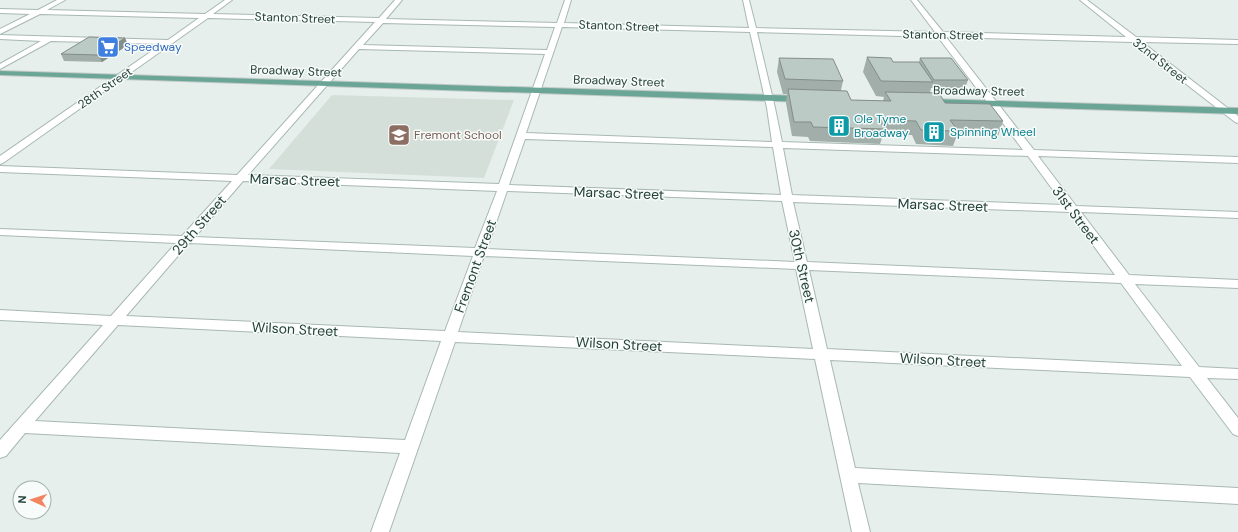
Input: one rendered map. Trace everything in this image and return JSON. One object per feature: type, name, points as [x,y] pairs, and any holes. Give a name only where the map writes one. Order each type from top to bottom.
[{"type":"main road","name":"Broadway Street","points":[[0,73],[813,100]]},
{"type":"main road","name":"Broadway Street","points":[[924,102],[1238,111]]},
{"type":"street","points":[[0,32],[62,0]]},
{"type":"street","name":"28th Street","points":[[0,161],[229,0]]},
{"type":"street","name":"29th Street","points":[[0,451],[323,84],[399,0]]},
{"type":"street","name":"Fremont Street","points":[[380,532],[503,188],[568,0]]},
{"type":"street","name":"30th Street","points":[[746,0],[769,98],[787,199],[861,532]]},
{"type":"street","name":"31st Street","points":[[914,0],[994,104],[1124,280],[1238,430]]},
{"type":"street","name":"32nd Street","points":[[1083,0],[1238,120]]},
{"type":"street","name":"Stanton Street","points":[[0,11],[1238,42]]},
{"type":"street","points":[[0,37],[170,42]]},
{"type":"street","points":[[0,67],[50,38]]},
{"type":"street","points":[[357,47],[550,52]]},
{"type":"street","points":[[521,136],[1238,160]]},
{"type":"street","name":"Marsac Street","points":[[0,169],[1238,215]]},
{"type":"street","points":[[0,232],[1238,284]]},
{"type":"street","name":"Wilson Street","points":[[0,315],[1238,374]]},
{"type":"street","points":[[21,427],[410,448]]},
{"type":"street","points":[[848,475],[1238,496]]},
{"type":"shaded area","name":"Fremont School","points":[[332,95],[514,100],[484,178],[269,169]]},
{"type":"building","points":[[89,37],[125,38],[98,55],[61,54]]},
{"type":"building","points":[[867,57],[891,58],[893,62],[919,62],[933,82],[881,81]]},
{"type":"building","points":[[779,58],[833,59],[843,81],[785,79]]},
{"type":"building","points":[[920,58],[951,58],[968,80],[934,80]]},
{"type":"building","points":[[788,89],[847,91],[851,100],[891,101],[885,92],[939,93],[945,103],[990,104],[1003,121],[950,120],[958,131],[921,130],[916,121],[880,120],[884,129],[813,127],[811,122],[794,122]]},
{"type":"place","name":"Speedway","points":[[108,47]]},
{"type":"place","name":"Ole Tyme Broadway","points":[[839,126]]},
{"type":"place","name":"Spinning Wheel","points":[[934,132]]},
{"type":"place","name":"Fremont School","points":[[399,135]]}]
